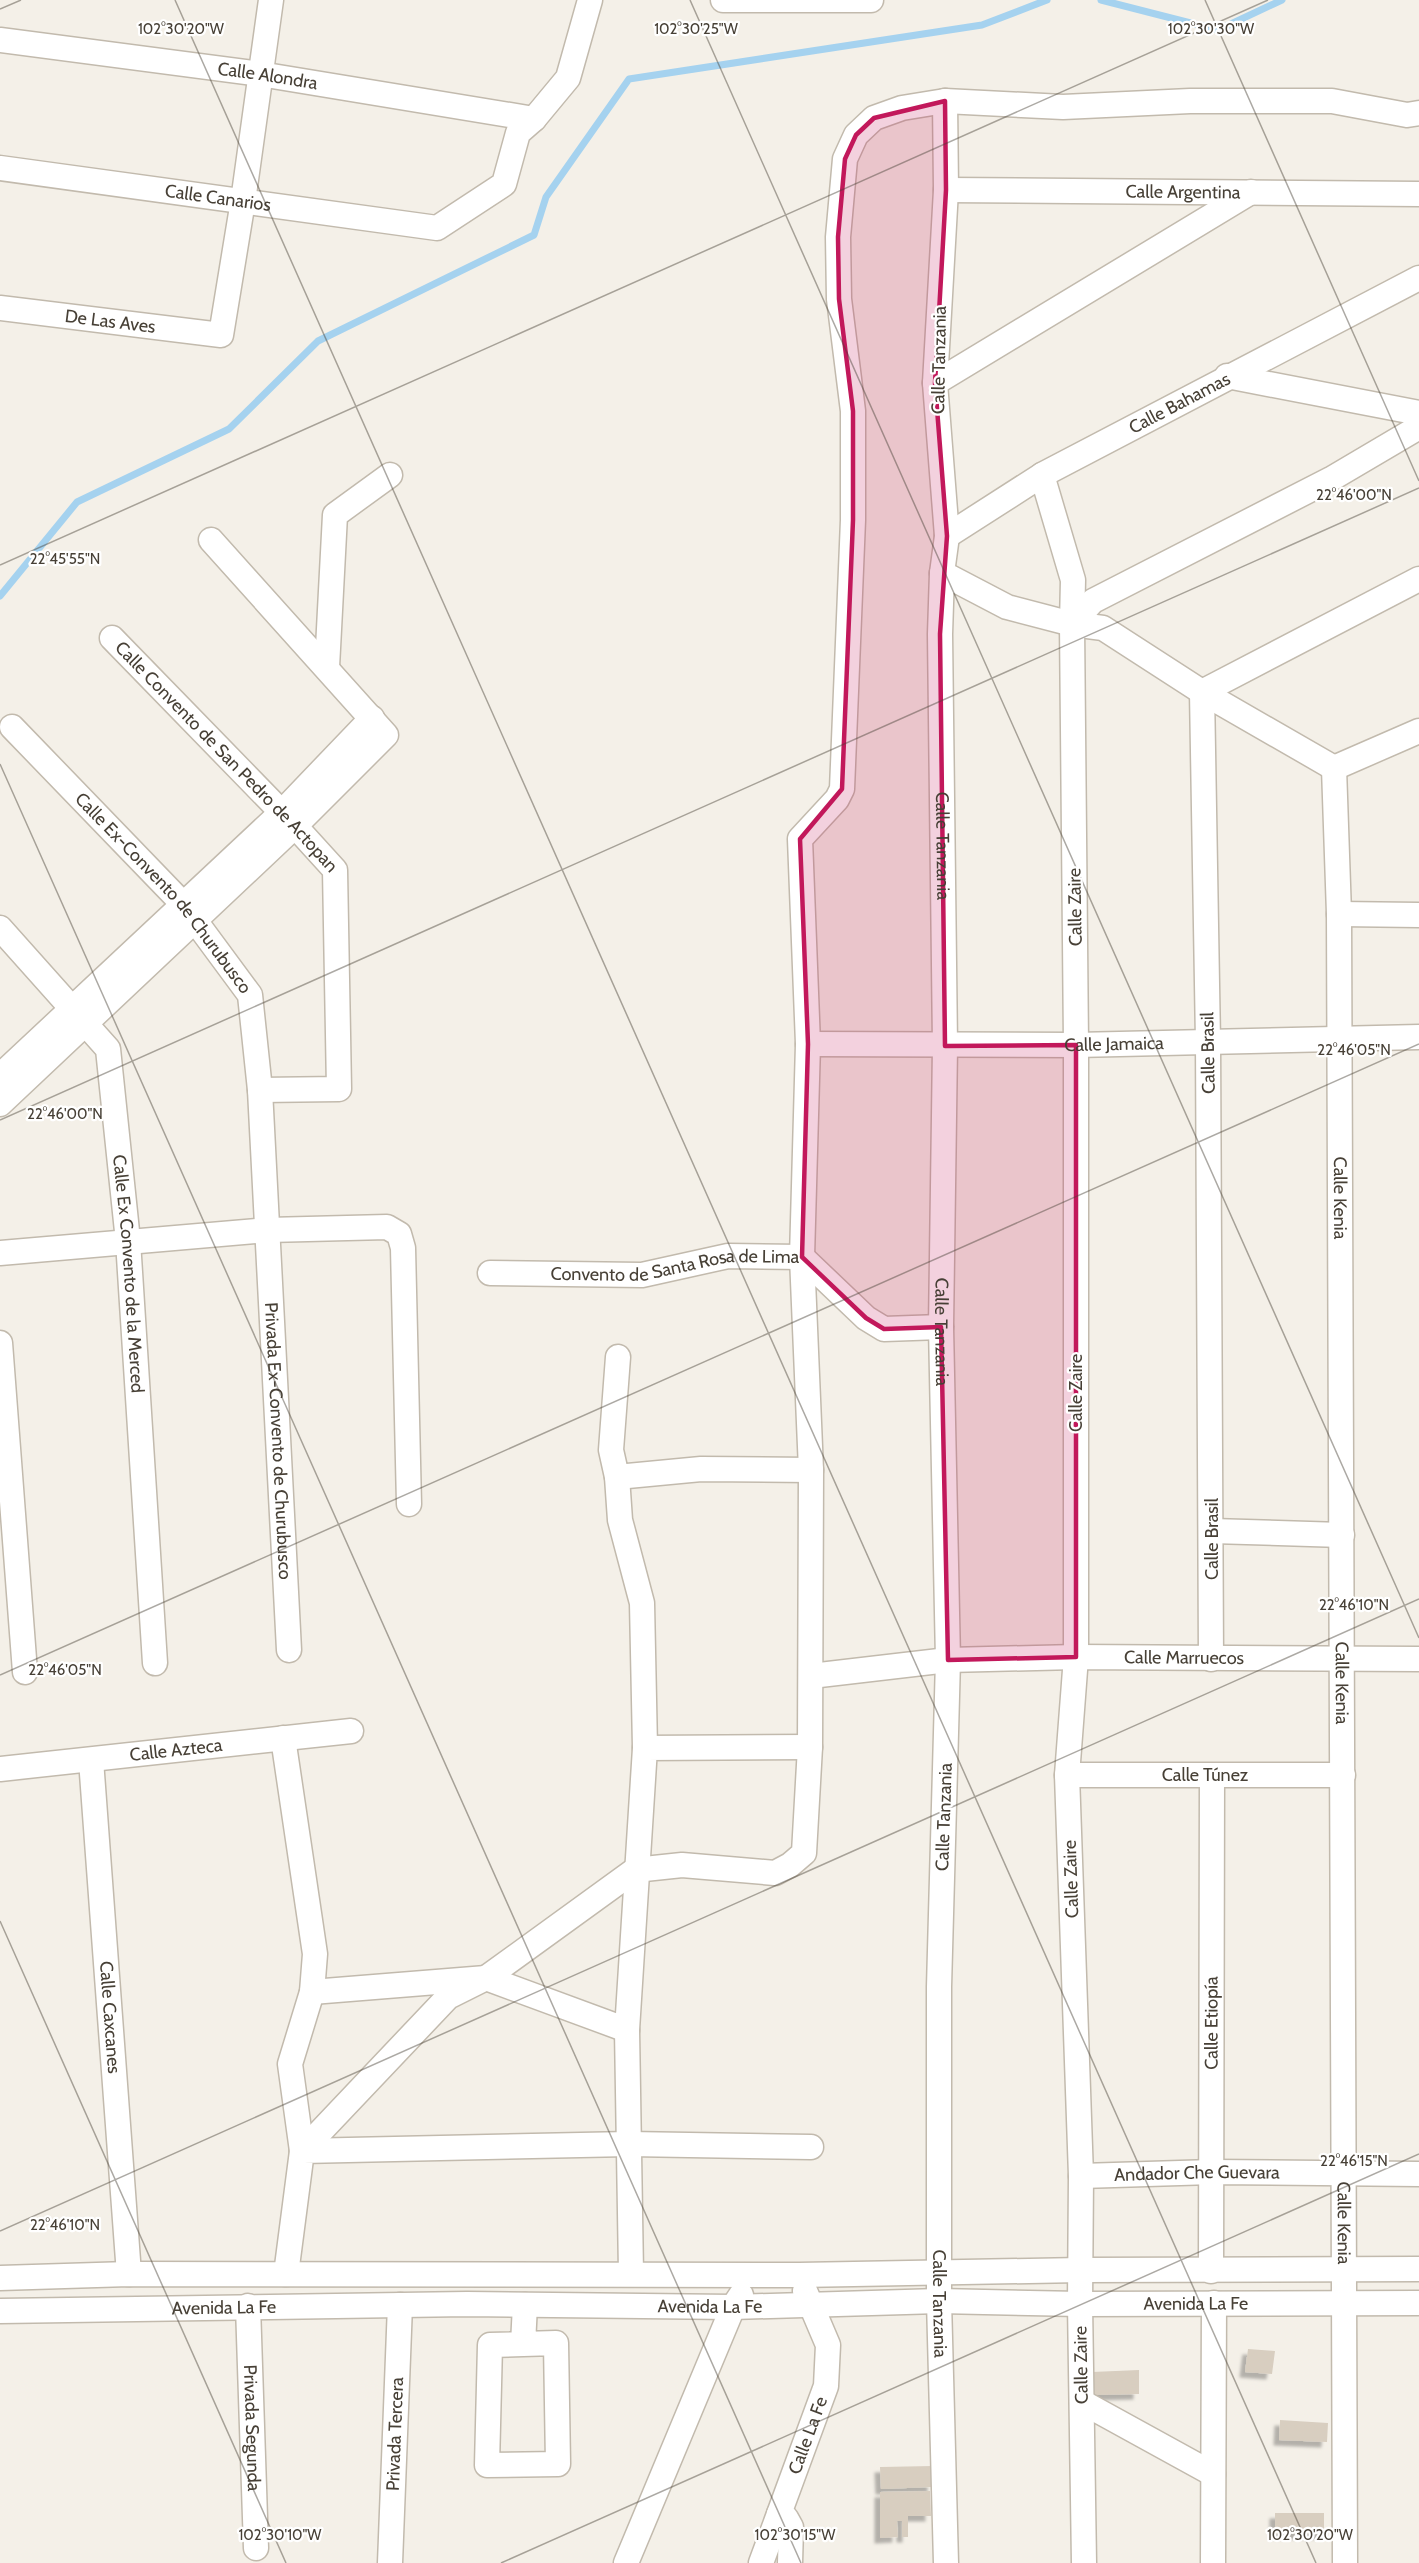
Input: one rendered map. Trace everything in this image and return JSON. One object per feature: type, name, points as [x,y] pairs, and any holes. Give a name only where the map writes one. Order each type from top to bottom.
[{"type":"street","points":[[243,201],[271,0]]},
{"type":"street","points":[[534,119],[568,78],[590,0]]},
{"type":"street","points":[[723,0],[872,0]]},
{"type":"street","name":"Calle Alondra","points":[[0,40],[260,75],[534,119]]},
{"type":"street","points":[[302,2151],[448,1997],[486,1978],[635,1870],[682,1865],[775,1873],[790,1865],[804,1853],[810,1747],[811,1470],[802,1257],[808,1044],[800,839],[837,799],[842,789],[853,520],[853,411],[839,299],[838,247],[845,159],[856,135],[874,118],[902,108],[945,100],[1063,107],[1190,101],[1332,101],[1407,115],[1419,113]]},
{"type":"street","name":"Calle Tanzania","points":[[945,100],[946,190],[935,383],[947,536],[942,573],[940,646],[945,1046],[941,1327],[948,1660],[939,1987],[939,2301],[946,2563]]},
{"type":"street","name":"Calle Canarios","points":[[0,168],[437,228],[504,184],[518,133],[534,119]]},
{"type":"street","name":"Calle Argentina","points":[[946,190],[1419,194]]},
{"type":"street","points":[[935,383],[1251,192]]},
{"type":"street","name":"De Las Aves","points":[[0,308],[220,335],[243,201]]},
{"type":"street","name":"Calle Bahamas","points":[[947,536],[1042,475],[1227,376],[1419,278]]},
{"type":"street","points":[[1227,376],[1419,413]]},
{"type":"street","points":[[1072,624],[1093,601],[1331,479],[1419,427]]},
{"type":"street","name":"Calle Zaire","points":[[1042,475],[1073,580],[1076,1657],[1067,1775],[1082,2176],[1080,2304],[1084,2563]]},
{"type":"street","points":[[327,667],[335,515],[390,476]]},
{"type":"street","points":[[0,1104],[78,1016],[289,819],[379,727],[211,540]]},
{"type":"street","points":[[942,573],[1007,607],[1072,624],[1103,628],[1202,692],[1334,768],[1419,731]]},
{"type":"street","points":[[1202,692],[1419,579]]},
{"type":"street","name":"Calle Convento de San Pedro de Actopan","points":[[112,638],[289,819],[335,870],[339,1089],[260,1090]]},
{"type":"street","name":"Calle Brasil","points":[[1202,692],[1208,1042],[1211,1659]]},
{"type":"street","name":"Calle Ex-Convento de Churubusco","points":[[12,727],[189,911],[250,995],[260,1090],[268,1230]]},
{"type":"street","name":"Calle Kenia","points":[[1334,768],[1339,914],[1345,2563]]},
{"type":"street","points":[[1339,914],[1419,915]]},
{"type":"street","name":"Calle Ex Convento de la Merced","points":[[0,928],[108,1049],[128,1242],[155,1663]]},
{"type":"street","points":[[0,1076],[78,1016]]},
{"type":"street","name":"Calle Jamaica","points":[[808,1044],[1076,1045],[1419,1037]]},
{"type":"street","points":[[0,1253],[268,1230],[387,1227],[399,1234],[403,1248],[409,1504]]},
{"type":"street","name":"Privada Ex-Convento de Churubusco","points":[[268,1230],[270,1313],[289,1650]]},
{"type":"street","name":"Convento de Santa Rosa de Lima","points":[[490,1274],[642,1275],[728,1256],[802,1257],[866,1318],[884,1329],[941,1327]]},
{"type":"street","points":[[0,1343],[25,1672]]},
{"type":"street","points":[[618,1357],[611,1450],[617,1477],[620,1520],[642,1603],[645,1748],[635,1870],[627,2030],[631,2273]]},
{"type":"street","points":[[617,1477],[701,1469],[811,1470]]},
{"type":"street","points":[[1212,1532],[1342,1536]]},
{"type":"street","name":"Calle Marruecos","points":[[811,1676],[948,1660],[1076,1657],[1419,1659]]},
{"type":"street","name":"Calle Azteca","points":[[0,1769],[351,1731]]},
{"type":"street","points":[[283,1738],[315,1954],[312,1992],[290,2064],[302,2151],[286,2274]]},
{"type":"street","points":[[645,1748],[810,1747]]},
{"type":"street","name":"Calle Caxcanes","points":[[91,1760],[129,2274]]},
{"type":"street","name":"Calle Túnez","points":[[1067,1775],[1342,1775]]},
{"type":"street","name":"Calle Etiopía","points":[[1211,2271],[1212,1776]]},
{"type":"street","points":[[312,1992],[486,1978],[627,2030]]},
{"type":"street","points":[[302,2151],[629,2144],[811,2147]]},
{"type":"street","name":"Andador Che Guevara","points":[[1082,2176],[1213,2172],[1419,2174]]},
{"type":"street","name":"Avenida La Fe","points":[[0,2278],[129,2274],[799,2275],[939,2271],[1419,2270]]},
{"type":"street","points":[[626,2563],[733,2307],[755,2275]]},
{"type":"street","name":"Calle La Fe","points":[[761,2563],[826,2386],[828,2345],[799,2275]]},
{"type":"street","name":"Avenida La Fe","points":[[0,2311],[400,2305],[733,2307],[939,2301],[1080,2304],[1419,2303]]},
{"type":"street","points":[[1213,2563],[1214,2303]]},
{"type":"street","name":"Privada Tercera","points":[[390,2563],[400,2305]]},
{"type":"street","points":[[523,2344],[525,2305]]},
{"type":"street","name":"Privada Segunda","points":[[248,2306],[256,2548]]},
{"type":"street","points":[[556,2343],[558,2464],[487,2465],[490,2345],[523,2344],[556,2343]]},
{"type":"street","points":[[1082,2402],[1213,2474]]},
{"type":"street","points":[[779,2514],[786,2518],[791,2527],[790,2563]]},
{"type":"highlighted area","points":[[945,101],[946,190],[935,383],[947,536],[940,634],[945,1046],[1076,1045],[1076,1657],[948,1660],[941,1327],[884,1329],[866,1318],[802,1257],[808,1044],[800,839],[842,789],[853,520],[853,411],[839,299],[838,237],[845,159],[856,135],[874,118]]},
{"type":"building","points":[[1248,2349],[1275,2351],[1272,2374],[1245,2372]]},
{"type":"building","points":[[1139,2370],[1139,2394],[1092,2395],[1092,2372]]},
{"type":"building","points":[[1280,2420],[1328,2423],[1327,2442],[1279,2440]]},
{"type":"building","points":[[933,2466],[933,2487],[881,2489],[880,2467]]},
{"type":"building","points":[[930,2491],[931,2516],[908,2516],[908,2537],[902,2537],[902,2521],[897,2521],[898,2537],[880,2538],[880,2492]]},
{"type":"building","points":[[1275,2513],[1324,2513],[1324,2534],[1275,2534]]},
{"type":"waterway","points":[[0,596],[77,502],[229,429],[318,341],[534,235],[546,197],[629,79],[982,25],[1047,0]]},
{"type":"waterway","points":[[1101,0],[1218,30],[1282,0]]}]
